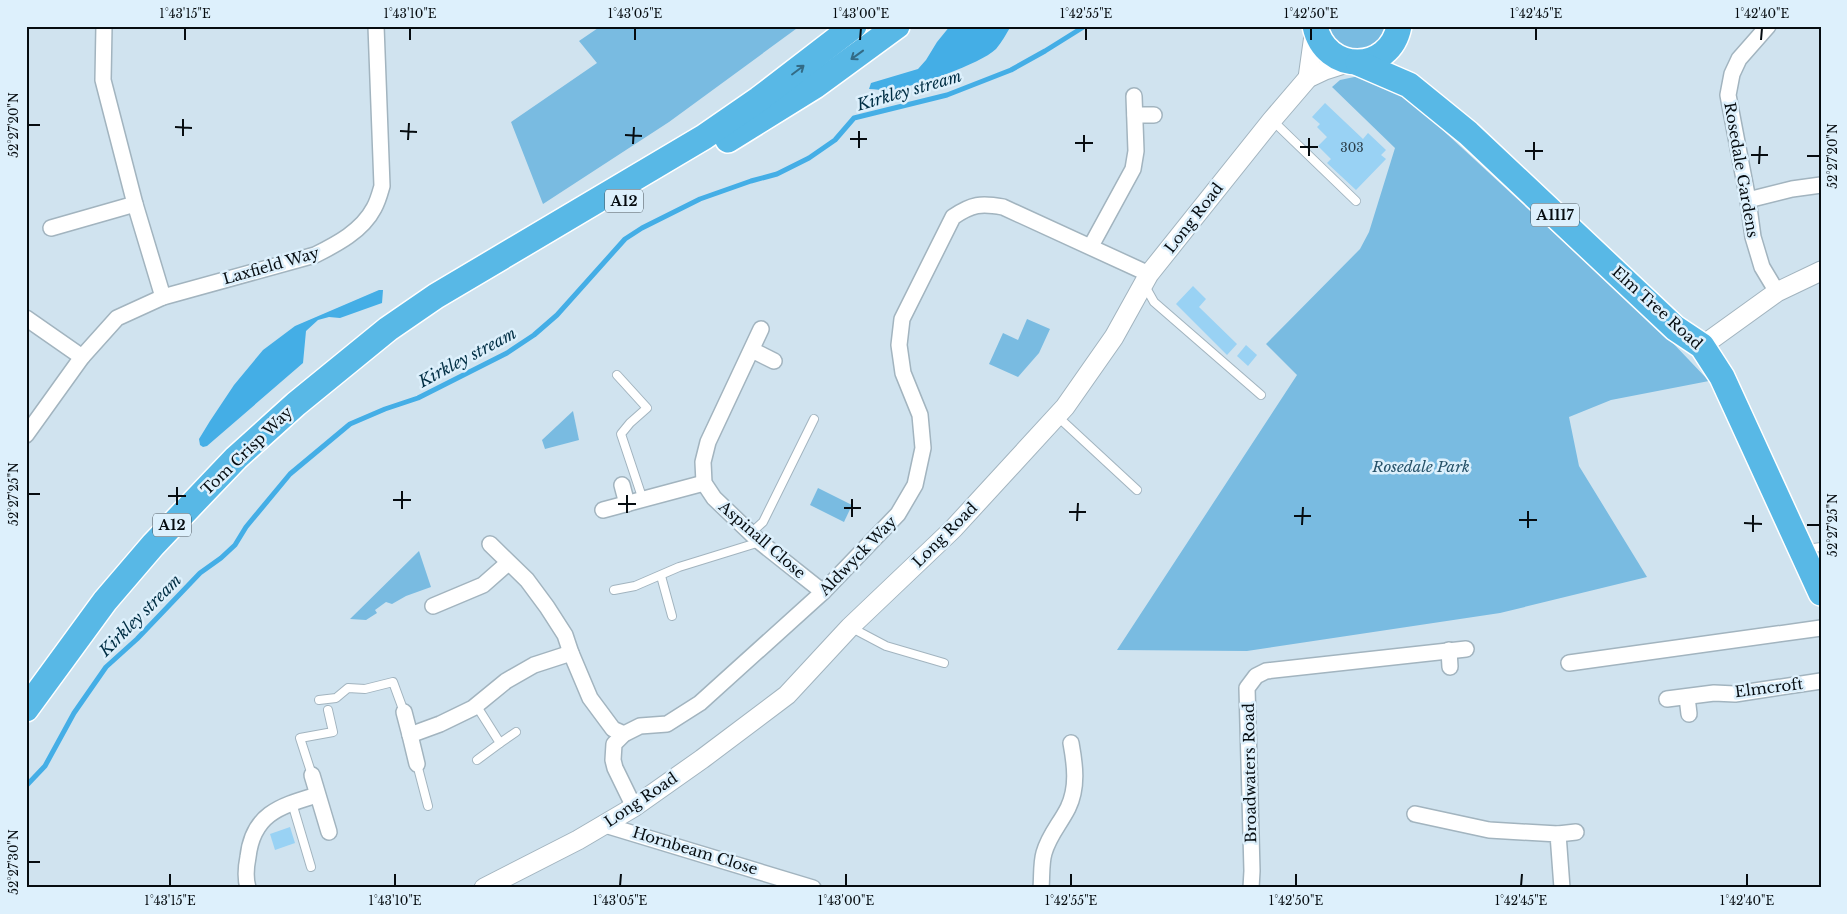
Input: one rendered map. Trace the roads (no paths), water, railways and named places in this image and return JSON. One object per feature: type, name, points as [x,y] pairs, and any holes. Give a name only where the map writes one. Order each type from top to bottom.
[{"type":"highway","name":"A12","points":[[345,366],[388,329],[436,296],[704,137],[759,99],[854,26]]},
{"type":"highway","name":"A12","points":[[345,366],[506,263],[664,180],[815,86],[897,26]]},
{"type":"highway","name":"Elm Tree Road","points":[[1315,27],[1327,51],[1338,58],[1354,62],[1409,84],[1468,133],[1676,328],[1702,346],[1722,377],[1811,548],[1821,593]]},
{"type":"highway","name":"Elm Tree Road","points":[[1398,29],[1398,56],[1409,84]]},
{"type":"highway","points":[[1354,62],[1371,60],[1383,54],[1392,45],[1398,29]]},
{"type":"highway","name":"Tom Crisp Way","points":[[26,709],[105,601],[153,545],[236,458],[296,404],[345,366]]},
{"type":"street","points":[[104,26],[103,80],[162,297]]},
{"type":"street","name":"Laxfield Way","points":[[26,435],[82,357],[117,318],[162,297],[315,255],[339,244],[360,227],[374,209],[382,186],[376,26]]},
{"type":"street","name":"Rosedale Gardens","points":[[1768,26],[1739,59],[1732,74],[1728,95],[1753,237],[1762,267],[1778,292]]},
{"type":"street","points":[[1308,78],[1315,27]]},
{"type":"street","name":"Long Road","points":[[484,888],[605,825],[634,807],[787,695],[850,628],[953,529],[1066,407],[1114,337],[1147,279],[1272,120],[1308,78],[1324,70],[1354,62]]},
{"type":"street","points":[[1090,246],[1133,169],[1136,151],[1134,96]]},
{"type":"street","points":[[1136,115],[1154,115]]},
{"type":"street","points":[[1748,200],[1792,189],[1821,185]]},
{"type":"street","points":[[51,228],[136,204]]},
{"type":"street","name":"Aldwyck Way","points":[[624,734],[640,726],[666,724],[700,703],[823,592],[898,514],[915,485],[923,448],[920,415],[903,373],[899,345],[902,319],[953,217],[969,207],[987,204],[1003,207],[1090,246],[1147,279]]},
{"type":"street","points":[[1702,346],[1778,292],[1821,271]]},
{"type":"street","points":[[26,318],[82,357]]},
{"type":"street","points":[[604,510],[704,484],[703,462],[708,442],[761,329]]},
{"type":"street","points":[[752,350],[774,362]]},
{"type":"street","name":"Aspinall Close","points":[[704,484],[714,498],[755,538],[823,592]]},
{"type":"street","points":[[622,485],[627,504]]},
{"type":"street","points":[[490,544],[527,580],[548,607],[565,635],[590,698],[614,729],[624,734],[614,744],[613,760],[634,807]]},
{"type":"street","points":[[433,606],[483,585],[508,563]]},
{"type":"street","points":[[1569,663],[1821,628]]},
{"type":"street","name":"Broadwaters Road","points":[[1251,888],[1247,688],[1256,676],[1266,671],[1466,649]]},
{"type":"street","points":[[1449,650],[1450,667]]},
{"type":"street","points":[[410,735],[440,724],[476,705],[506,682],[534,665],[571,653]]},
{"type":"street","name":"Elmcroft","points":[[1689,714],[1678,695],[1735,694],[1821,681]]},
{"type":"street","points":[[404,712],[417,764]]},
{"type":"street","points":[[1041,888],[1043,854],[1052,832],[1068,808],[1075,785],[1072,743]]},
{"type":"street","points":[[312,776],[329,832]]},
{"type":"street","points":[[248,888],[246,881],[249,844],[261,820],[282,806],[317,795]]},
{"type":"street","points":[[1415,814],[1489,830],[1558,834],[1576,832]]},
{"type":"street","name":"Hornbeam Close","points":[[605,825],[813,888]]},
{"type":"street","points":[[1558,834],[1562,888]]},
{"type":"lane","points":[[1272,120],[1356,201]]},
{"type":"lane","points":[[1147,279],[1154,302],[1261,396]]},
{"type":"lane","points":[[617,375],[647,408],[621,434],[643,500]]},
{"type":"lane","points":[[1057,416],[1138,490]]},
{"type":"lane","points":[[614,590],[635,586],[755,538],[814,419]]},
{"type":"lane","points":[[661,576],[672,616]]},
{"type":"lane","points":[[850,628],[886,646],[944,663]]},
{"type":"lane","points":[[319,700],[336,698],[348,688],[365,689],[393,682],[404,712]]},
{"type":"lane","points":[[476,705],[500,743]]},
{"type":"lane","points":[[312,776],[300,738],[333,732],[328,710]]},
{"type":"lane","points":[[476,760],[516,732]]},
{"type":"lane","points":[[417,764],[428,806]]},
{"type":"lane","points":[[292,803],[311,867]]},
{"type":"waterway","name":"Kirkley stream","points":[[26,786],[45,766],[74,713],[106,667],[137,639],[200,573],[235,545],[246,527],[290,474],[350,424],[385,409],[418,398],[507,353],[534,335],[557,315],[625,239],[642,228],[700,199],[777,174],[809,158],[835,140],[854,118],[947,95],[1011,70],[1085,26]]},
{"type":"park label","name":"Rosedale Park","points":[[1421,467]]}]
